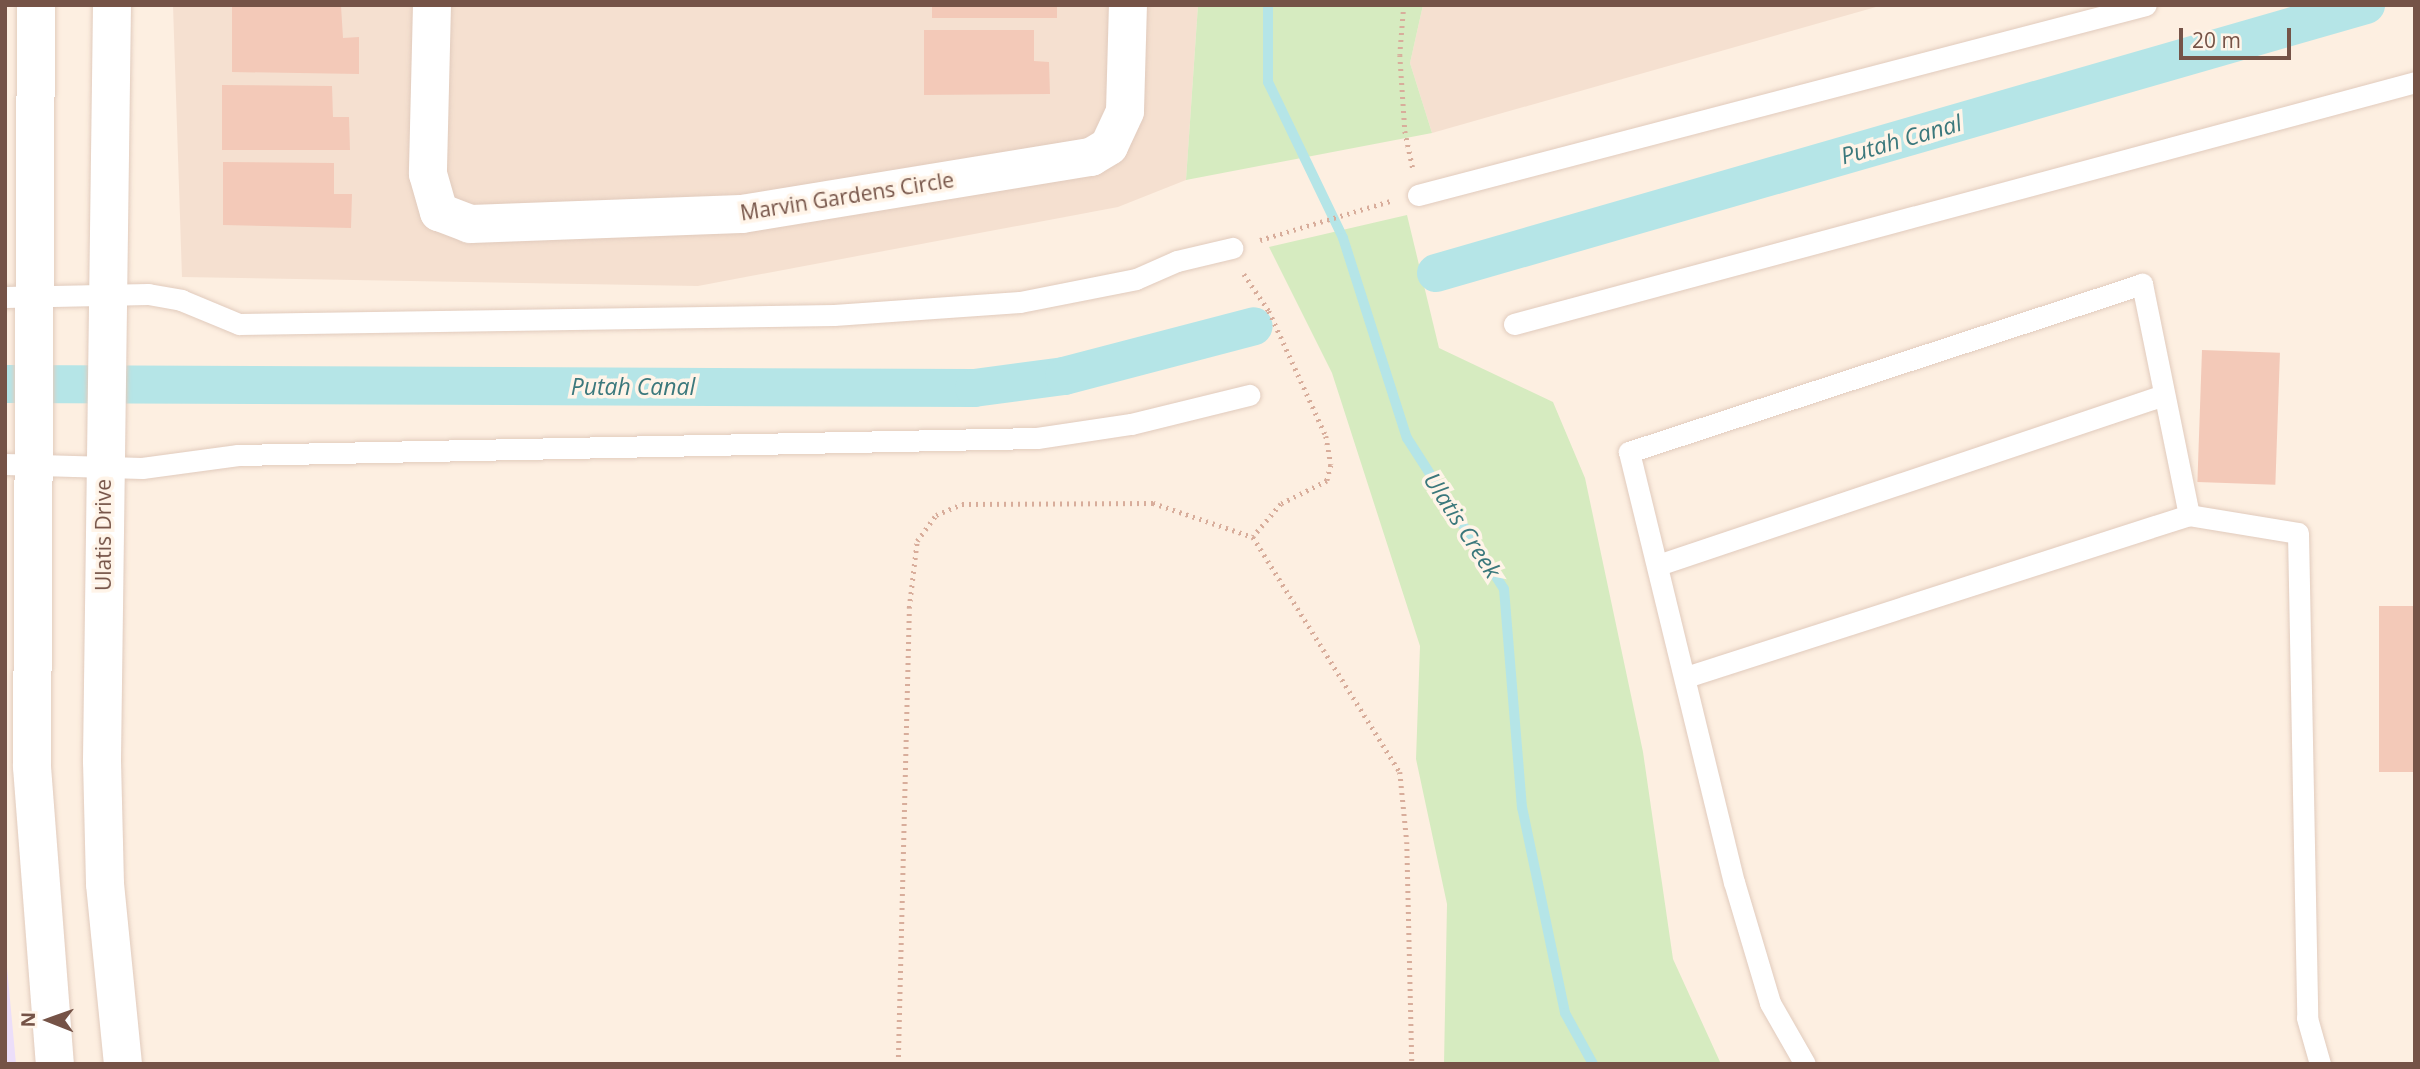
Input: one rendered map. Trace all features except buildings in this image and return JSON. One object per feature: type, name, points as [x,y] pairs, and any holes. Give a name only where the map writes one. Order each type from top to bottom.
[{"type":"main road","points":[[36,5],[20,297],[35,340],[23,454],[32,780],[55,1064]]},
{"type":"main road","name":"Ulatis Drive","points":[[112,5],[103,467],[105,884],[123,1064]]},
{"type":"main road","name":"Marvin Gardens Circle","points":[[432,5],[428,174],[439,212],[470,224],[742,214],[1091,157],[1109,146],[1125,111],[1128,5]]},
{"type":"lane","points":[[1418,195],[2146,5]]},
{"type":"lane","points":[[1514,324],[2415,82]]},
{"type":"lane","points":[[20,297],[148,294],[181,300],[239,324],[834,315],[1020,302],[1136,279],[1177,261],[1232,248]]},
{"type":"lane","points":[[1805,1064],[1770,1003],[1734,882],[1629,452],[2142,284],[2189,515]]},
{"type":"lane","points":[[1658,565],[2164,395]]},
{"type":"lane","points":[[23,454],[103,467],[149,468],[238,455],[1037,438],[1130,424],[1249,396]]},
{"type":"lane","points":[[1686,677],[2189,515],[2298,533],[2307,1018],[2320,1064]]},
{"type":"path","points":[[1252,537],[1281,504],[1327,481],[1331,465],[1326,436],[1275,324],[1232,248],[1418,195],[1405,131],[1400,55],[1404,5]]},
{"type":"path","points":[[898,1064],[909,608],[917,541],[936,515],[962,504],[1153,503],[1252,537],[1400,772],[1407,842],[1412,1064]]},
{"type":"shaded area","points":[[173,5],[1198,5],[1186,180],[1118,207],[698,286],[182,277]]},
{"type":"shaded area","points":[[1423,5],[1883,5],[1432,133],[1410,63]]},
{"type":"shaded area","points":[[5,946],[16,1064],[5,1064]]},
{"type":"green space","points":[[1198,5],[1423,5],[1410,63],[1432,133],[1186,180]]},
{"type":"green space","points":[[1407,215],[1439,348],[1553,402],[1585,478],[1643,752],[1673,959],[1721,1064],[1444,1064],[1447,904],[1416,759],[1420,646],[1332,373],[1269,247]]},
{"type":"waterway","name":"Ulatis Creek","points":[[1268,5],[1268,82],[1343,238],[1407,438],[1504,589],[1522,807],[1565,1013],[1593,1064]]},
{"type":"waterway","name":"Putah Canal","points":[[1436,273],[2366,5]]},
{"type":"waterway","name":"Putah Canal","points":[[5,384],[974,388],[1064,376],[1254,326]]}]
